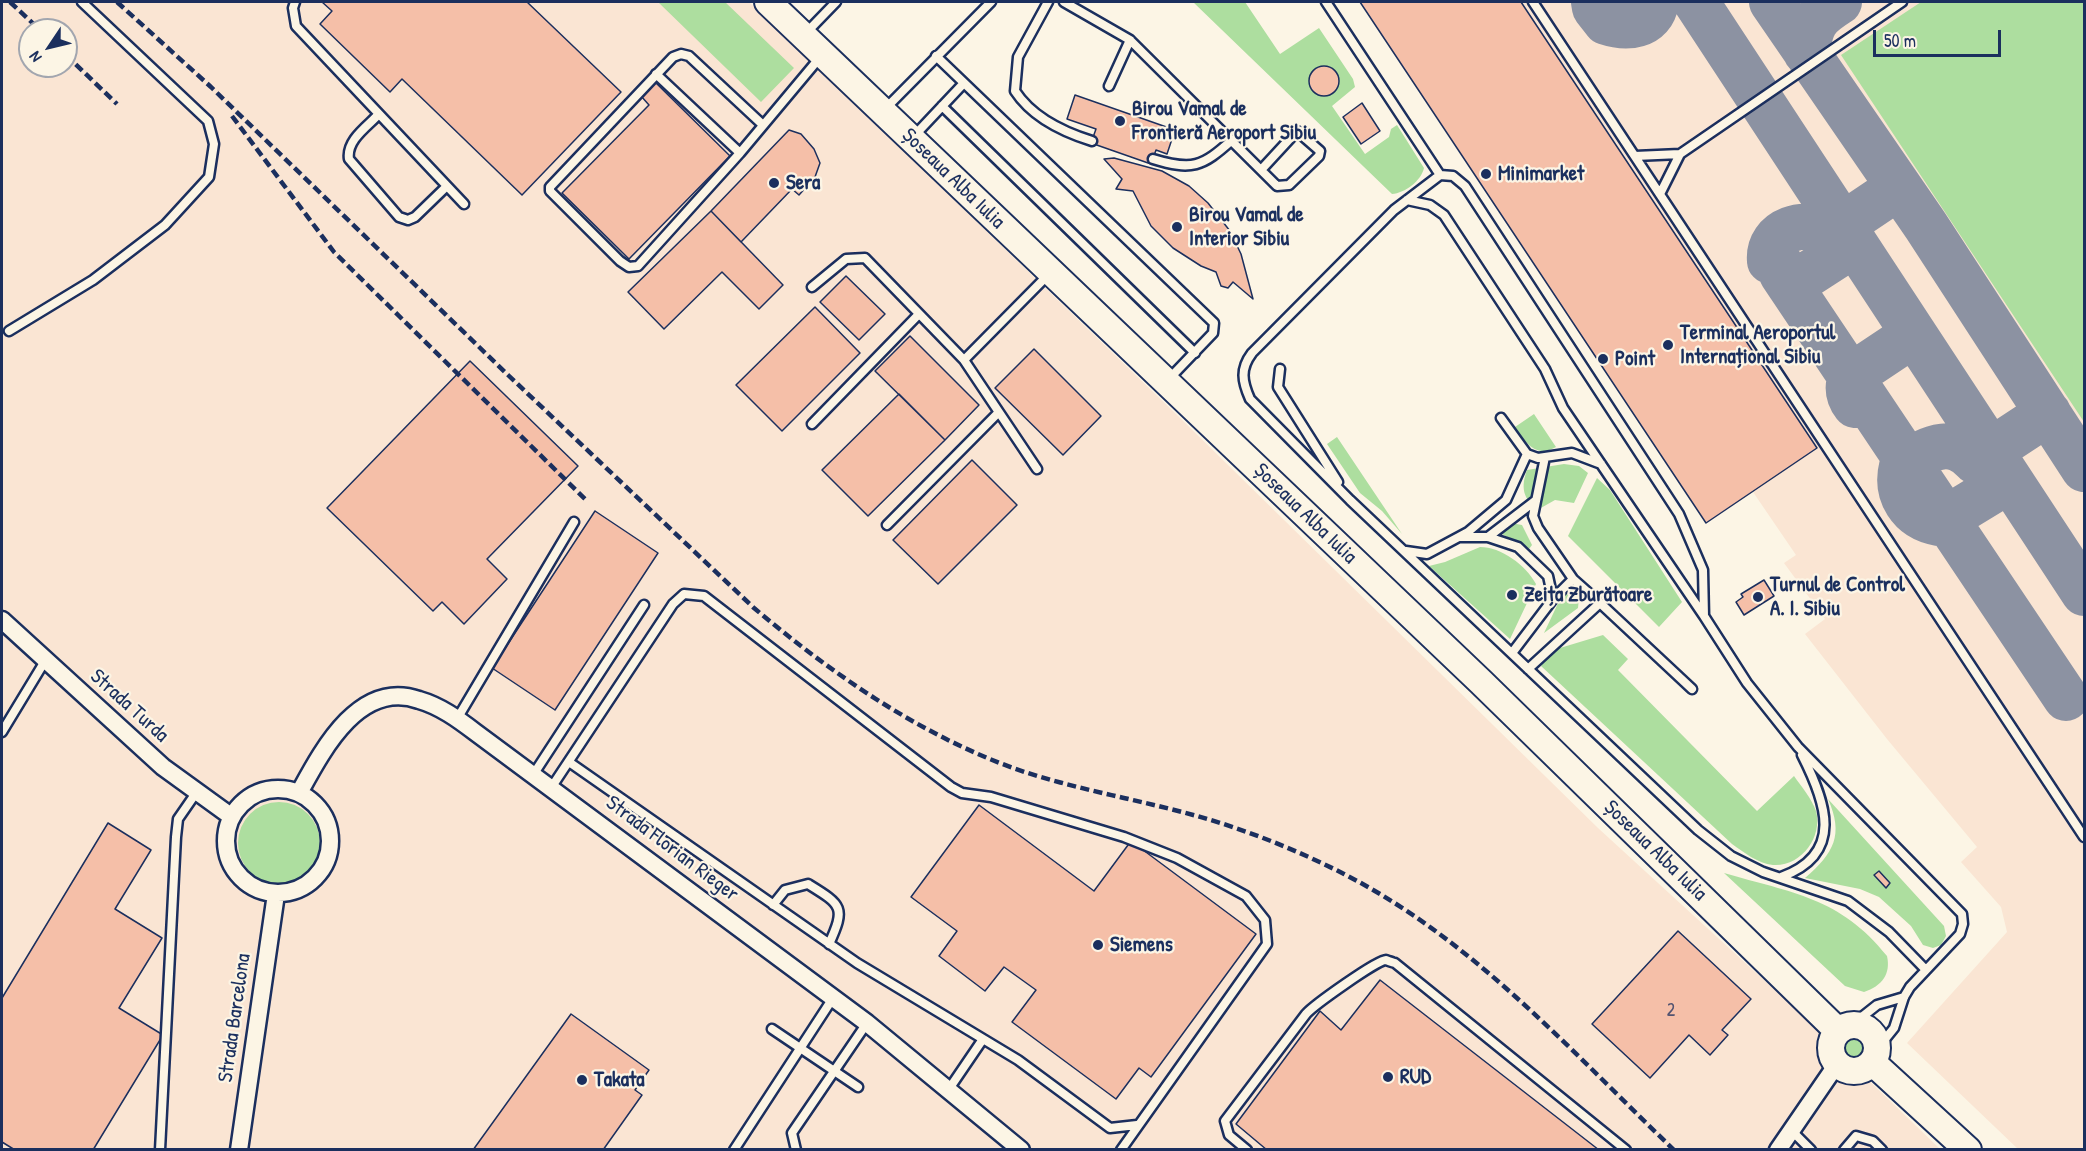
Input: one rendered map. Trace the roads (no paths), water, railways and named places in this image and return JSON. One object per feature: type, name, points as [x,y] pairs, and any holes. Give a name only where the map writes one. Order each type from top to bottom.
[{"type":"main road","name":"Șoseaua Alba Iulia","points":[[768,2],[1846,1027]]},
{"type":"main road","points":[[1874,1056],[1859,1071],[1844,1069],[1837,1064],[1831,1051],[1833,1036],[1846,1027],[1870,1032],[1874,1056],[1968,1149]]},
{"type":"street","name":"Strada Turda","points":[[2,620],[163,767],[232,817]]},
{"type":"street","name":"Strada Florian Rieger","points":[[299,793],[338,730],[373,702],[390,697],[417,699],[457,719],[552,788],[867,1023],[1021,1149]]},
{"type":"street","points":[[284,789],[299,793],[313,802],[323,814],[329,829],[331,845],[327,861],[319,875],[307,886],[292,892],[276,894],[259,890],[244,881],[233,868],[226,842],[232,817],[241,804],[254,795],[268,790],[284,789]]},
{"type":"street","name":"Strada Barcelona","points":[[239,1149],[276,894]]},
{"type":"street","points":[[1778,1149],[1837,1064]]},
{"type":"lane","points":[[9,331],[93,280],[165,225],[209,177],[214,144],[208,121],[82,2]]},
{"type":"lane","points":[[295,2],[293,8],[296,26],[464,204]]},
{"type":"lane","points":[[804,35],[836,2]]},
{"type":"lane","points":[[883,111],[990,2]]},
{"type":"lane","points":[[1048,2],[1018,57],[1015,91],[1034,113],[1054,125],[1092,141]]},
{"type":"lane","points":[[1064,2],[1130,40],[1277,186],[1289,185],[1319,156],[1320,151],[1297,131],[1261,170]]},
{"type":"lane","points":[[1326,2],[1440,175]]},
{"type":"lane","points":[[1533,2],[2085,837]]},
{"type":"lane","points":[[1660,194],[1680,154],[1902,2]]},
{"type":"lane","points":[[1109,86],[1130,40]]},
{"type":"lane","points":[[763,124],[689,56],[681,54],[672,57],[550,187],[554,198],[620,261],[629,267],[638,266],[740,153],[823,53]]},
{"type":"lane","points":[[936,56],[1214,323],[1213,333],[1166,382]]},
{"type":"lane","points":[[656,74],[740,153]]},
{"type":"lane","points":[[911,138],[964,83]]},
{"type":"lane","points":[[942,106],[1195,352]]},
{"type":"lane","points":[[379,114],[347,150],[349,159],[399,217],[408,220],[415,217],[447,186]]},
{"type":"lane","points":[[1153,159],[1169,164],[1196,165],[1210,160],[1232,140]]},
{"type":"lane","points":[[1635,156],[1680,154]]},
{"type":"lane","points":[[1704,616],[1703,570],[1679,514],[1465,186],[1453,176],[1440,175],[1407,200],[1243,365],[1243,384],[1250,399],[1350,500],[1698,830],[1731,856],[1763,872],[1848,901],[1889,932],[1926,970]]},
{"type":"lane","points":[[1407,200],[1430,205],[1444,215],[1545,369],[1563,408],[1747,683],[1798,747],[1962,914],[1963,924],[1960,934],[1904,997],[1894,1028],[1874,1056]]},
{"type":"lane","points":[[812,287],[846,259],[865,258],[964,360],[1037,469]]},
{"type":"lane","points":[[964,360],[1051,272]]},
{"type":"lane","points":[[812,424],[919,314]]},
{"type":"lane","points":[[1280,369],[1277,379],[1281,393],[1350,500]]},
{"type":"lane","points":[[887,525],[998,414]]},
{"type":"lane","points":[[1501,418],[1527,454],[1545,457],[1572,453],[1602,464]]},
{"type":"lane","points":[[1406,551],[1427,554],[1459,537],[1506,500],[1527,454]]},
{"type":"lane","points":[[1545,457],[1533,516],[1538,528],[1573,579],[1692,689]]},
{"type":"lane","points":[[1488,537],[1535,501]]},
{"type":"lane","points":[[457,719],[574,522]]},
{"type":"lane","points":[[1459,537],[1488,537],[1518,547],[1548,576],[1553,599]]},
{"type":"lane","points":[[1512,653],[1553,599],[1573,579]]},
{"type":"lane","points":[[552,788],[673,604],[684,594],[704,596],[951,787],[962,793],[991,797],[1124,837],[1177,858],[1246,896],[1265,920],[1267,944],[1121,1149]]},
{"type":"lane","points":[[1528,669],[1600,603]]},
{"type":"lane","points":[[533,775],[644,606]]},
{"type":"lane","points":[[2,732],[45,661]]},
{"type":"lane","points":[[1781,878],[1806,866],[1815,858],[1820,849],[1825,827],[1824,812],[1817,788],[1798,747]]},
{"type":"lane","points":[[570,762],[829,944],[1018,1060],[1110,1128],[1137,1125]]},
{"type":"lane","points":[[160,1149],[176,837],[178,819],[196,793]]},
{"type":"lane","points":[[773,905],[785,890],[808,884],[831,898],[840,911],[841,920],[829,944]]},
{"type":"lane","points":[[1247,1149],[1229,1135],[1225,1121],[1319,1000],[1343,988],[1373,964],[1386,960],[1395,963],[1626,1149]]},
{"type":"lane","points":[[1846,1027],[1877,1005],[1904,997]]},
{"type":"lane","points":[[734,1149],[833,998]]},
{"type":"lane","points":[[795,1149],[792,1133],[867,1023]]},
{"type":"lane","points":[[771,1029],[858,1087]]},
{"type":"lane","points":[[949,1089],[982,1039]]},
{"type":"lane","points":[[1791,1130],[1811,1149]]},
{"type":"lane","points":[[1844,1149],[1856,1136],[1866,1137],[1882,1149]]},
{"type":"railway","points":[[10,2],[27,18]]},
{"type":"railway","points":[[117,2],[211,87],[508,375],[754,608],[813,656],[909,719],[977,754],[1036,775],[1197,816],[1254,834],[1344,874],[1391,901],[1436,931],[1478,964],[1558,1037],[1674,1150]]},
{"type":"railway","points":[[78,67],[117,104]]},
{"type":"railway","points":[[232,116],[334,252],[586,500]]},
{"type":"place","name":"Birou Vamal de Frontieră Aeroport Sibiu","points":[[1120,121]]},
{"type":"place","name":"Minimarket","points":[[1486,174]]},
{"type":"place","name":"Sera","points":[[774,183]]},
{"type":"place","name":"Birou Vamal de Interior Sibiu","points":[[1177,227]]},
{"type":"place","name":"Terminal Aeroportul Internațional Sibiu","points":[[1668,345]]},
{"type":"place","name":"Point","points":[[1603,359]]},
{"type":"place","name":"Zeița Zburătoare","points":[[1512,595]]},
{"type":"place","name":"Turnul de Control A. I. Sibiu","points":[[1758,597]]},
{"type":"place","name":"Siemens","points":[[1098,945]]},
{"type":"place","name":"RUD","points":[[1388,1077]]},
{"type":"place","name":"Takata","points":[[582,1080]]}]
